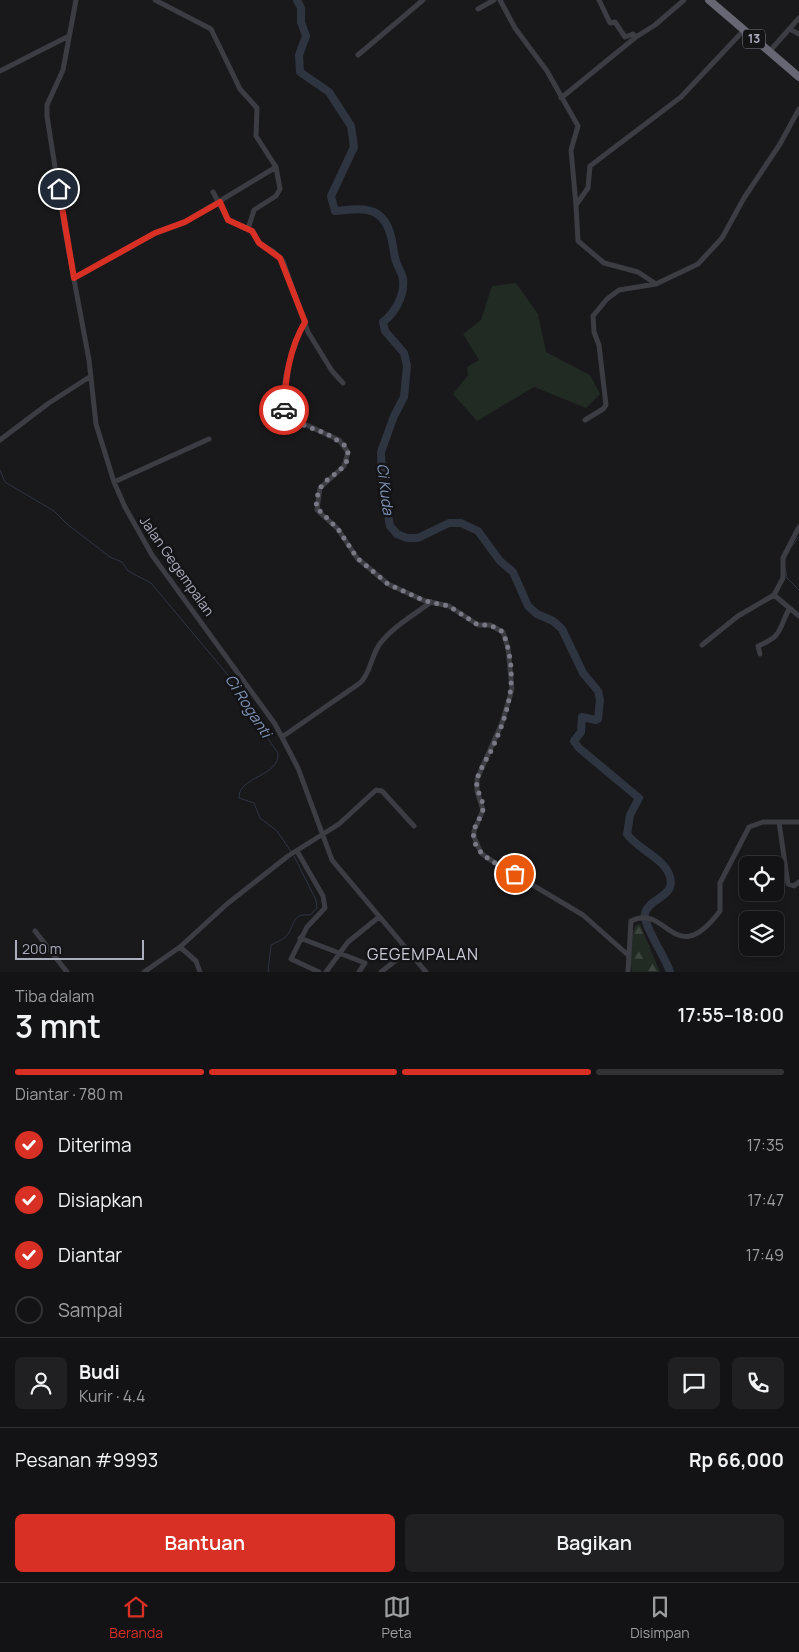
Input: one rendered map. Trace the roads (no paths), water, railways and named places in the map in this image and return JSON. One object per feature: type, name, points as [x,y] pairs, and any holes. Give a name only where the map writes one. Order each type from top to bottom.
[{"type":"highway","name":"13","points":[[709,0],[799,77]]},
{"type":"street","name":"Jalan Gegempalan","points":[[76,0],[63,70],[47,108],[49,136],[90,376],[96,424],[114,482],[131,522],[152,555],[238,671],[282,737],[298,768],[332,860],[426,972]]},
{"type":"street","points":[[155,0],[206,25],[214,33],[239,86],[257,108],[256,136],[276,167],[279,193],[257,207],[248,228]]},
{"type":"street","points":[[358,55],[423,0]]},
{"type":"street","points":[[478,9],[494,0]]},
{"type":"street","points":[[500,0],[515,28],[547,71],[578,126],[571,150],[578,241],[604,262],[638,272],[656,284]]},
{"type":"street","points":[[598,0],[610,23],[615,22],[625,37],[633,34],[636,37]]},
{"type":"street","points":[[561,98],[684,0]]},
{"type":"street","points":[[769,52],[799,18]]},
{"type":"street","points":[[790,29],[799,34]]},
{"type":"street","points":[[576,205],[588,188],[590,166],[681,97],[744,30]]},
{"type":"street","points":[[0,71],[69,36]]},
{"type":"street","points":[[585,420],[604,409],[606,405],[599,345],[594,332],[593,316],[607,299],[619,290],[656,284],[698,264],[722,238],[744,198],[780,144],[799,109]]},
{"type":"street","points":[[74,278],[155,233],[185,222],[276,167]]},
{"type":"street","points":[[213,192],[228,220],[254,232],[259,243],[274,252],[283,261],[292,293],[312,340],[336,377],[344,383]]},
{"type":"street","points":[[305,322],[290,358],[284,391],[285,415],[288,419],[339,440],[348,452],[344,466],[320,488],[317,510],[334,524],[353,554],[373,574],[401,592],[449,606],[478,625],[490,625],[503,632],[508,648],[512,689],[502,723],[477,779],[477,791],[483,810],[474,831],[476,845],[481,854],[582,915],[628,954]]},
{"type":"street","points":[[0,440],[49,403],[90,376]]},
{"type":"street","points":[[114,482],[209,439]]},
{"type":"street","points":[[702,645],[738,616],[774,595],[783,578],[783,558],[799,527]]},
{"type":"street","points":[[774,595],[799,616]]},
{"type":"street","points":[[282,737],[364,679],[370,660],[381,642],[431,602]]},
{"type":"street","points":[[760,654],[758,646],[768,643],[774,638],[782,627],[783,621],[790,609]]},
{"type":"street","points":[[144,972],[180,948],[227,904],[288,856],[339,824],[377,789],[382,791],[414,826]]},
{"type":"street","points":[[692,943],[720,911],[720,883],[750,827],[763,822],[799,822]]},
{"type":"street","points":[[779,822],[788,884],[794,886],[799,882]]},
{"type":"street","points":[[296,852],[303,858],[306,871],[323,896],[326,905],[324,911],[307,927],[291,960],[319,972]]},
{"type":"street","points":[[326,972],[338,953],[379,916]]},
{"type":"street","points":[[628,972],[630,922],[634,919],[646,918],[658,924],[676,941]]},
{"type":"street","points":[[34,931],[67,972]]},
{"type":"street","points":[[300,938],[365,963],[360,972]]},
{"type":"street","points":[[180,948],[198,964],[200,972]]},
{"type":"street","points":[[381,972],[408,951]]},
{"type":"waterway","name":"Ci Kuda","points":[[297,0],[301,8],[301,22],[306,36],[299,55],[300,72],[329,92],[351,126],[354,147],[331,196],[335,211],[366,210],[372,211],[382,218],[390,232],[396,260],[403,279],[401,297],[391,314],[383,322],[385,331],[404,353],[407,366],[404,397],[394,416],[381,452],[382,482],[390,526],[397,534],[407,538],[418,538],[449,523],[461,523],[478,531],[500,561],[513,572],[528,606],[537,614],[553,621],[562,629],[583,673],[598,691],[600,700],[598,719],[582,717],[581,732],[574,741],[579,748],[639,798],[630,815],[627,834],[657,859],[667,870],[670,877],[671,884],[669,889],[651,904],[645,913],[647,925],[670,972]]},
{"type":"waterway","name":"Ci Roganti","points":[[0,470],[5,482],[54,511],[67,524],[110,557],[122,562],[128,571],[151,583],[228,675],[247,709],[278,753],[277,761],[273,767],[245,785],[240,791],[239,798],[254,803],[260,818],[277,831],[292,853]]},
{"type":"waterway","points":[[792,546],[799,537]]},
{"type":"waterway","points":[[785,568],[787,578],[799,590]]},
{"type":"waterway","name":"Ci Roganti","points":[[268,972],[271,945],[287,936],[297,917],[310,915],[317,908],[316,900],[294,856]]},
{"type":"district","name":"GEGEMPALAN","points":[[423,954]]}]
